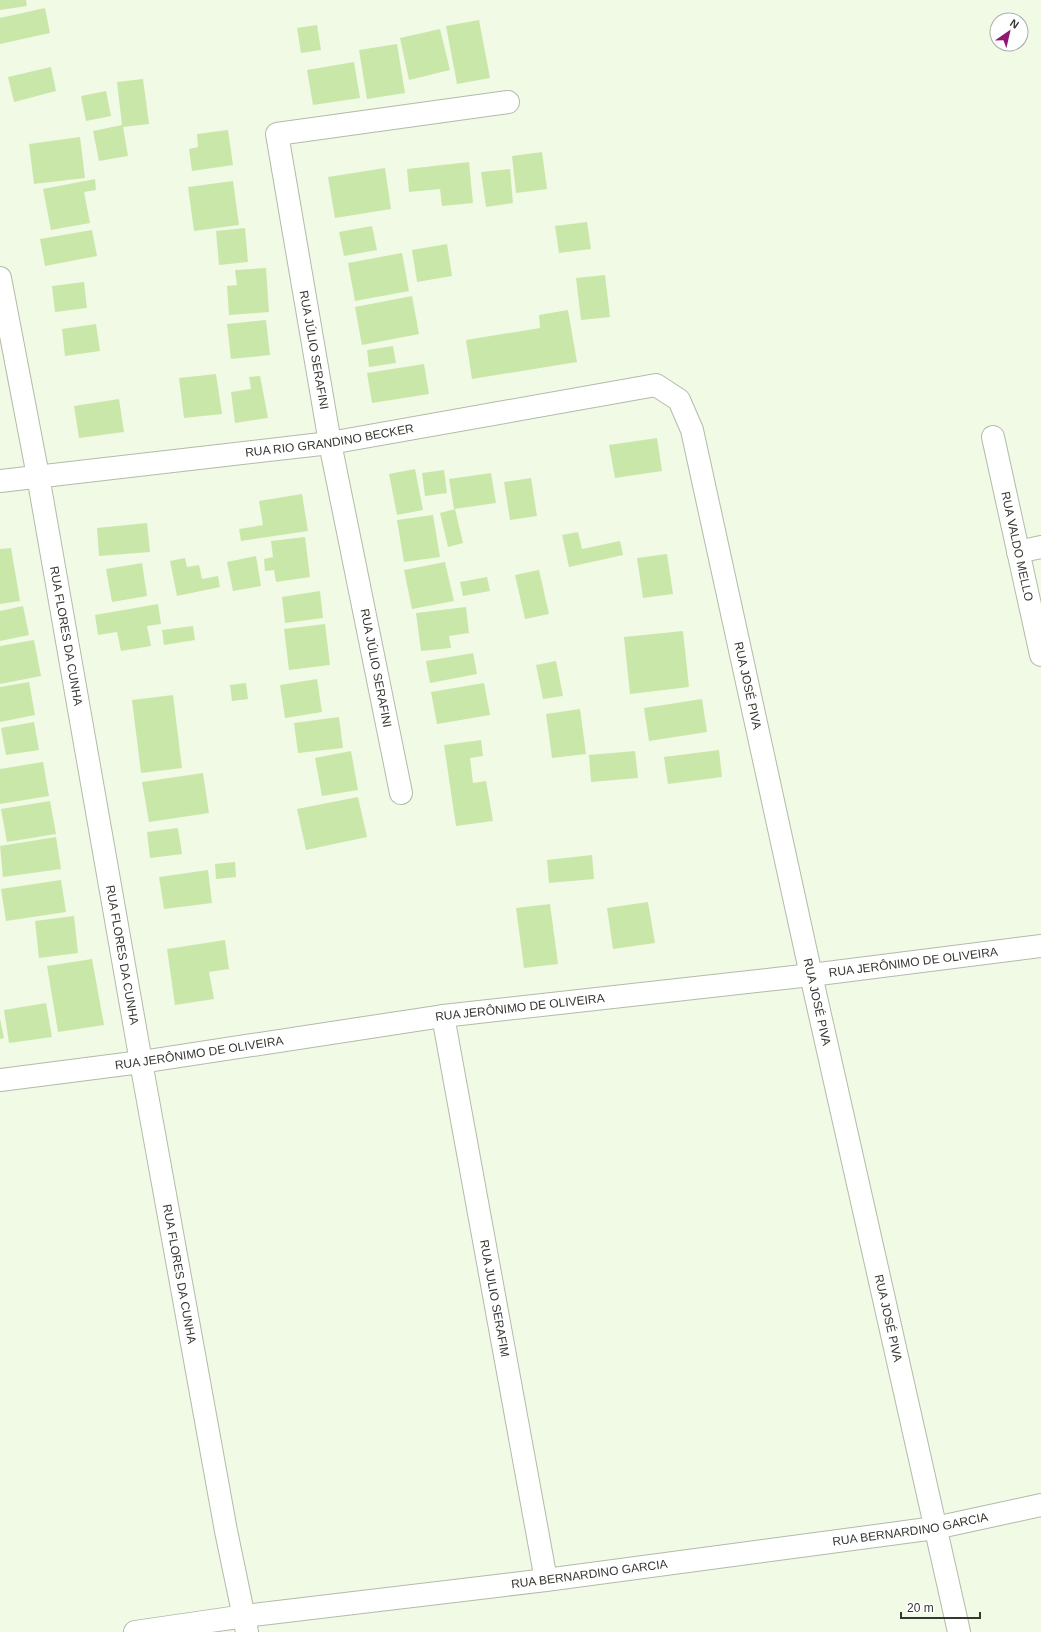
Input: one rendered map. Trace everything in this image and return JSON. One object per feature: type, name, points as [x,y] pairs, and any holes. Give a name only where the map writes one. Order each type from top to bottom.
[{"type":"street","name":"RUA JÚLIO SERAFINI","points":[[401,793],[330,443],[277,134],[508,102]]},
{"type":"street","name":"RUA FLORES DA CUNHA","points":[[0,278],[38,476],[141,1062],[226,1531],[246,1624]]},
{"type":"street","name":"RUA RIO GRANDINO BECKER","points":[[0,481],[330,443],[656,385]]},
{"type":"street","name":"RUA JOSÉ PIVA","points":[[656,385],[679,400],[692,430],[810,975],[959,1632]]},
{"type":"street","name":"RUA VALDO MELLO","points":[[993,437],[1041,655]]},
{"type":"street","points":[[1018,552],[1041,547]]},
{"type":"street","name":"RUA JERÔNIMO DE OLIVEIRA","points":[[0,1080],[141,1062],[443,1016],[810,975],[1041,946]]},
{"type":"street","name":"RUA JULIO SERAFIM","points":[[443,1016],[546,1580]]},
{"type":"street","name":"RUA BERNARDINO GARCIA","points":[[135,1632],[246,1624],[546,1580],[935,1528],[1041,1505]]},
{"type":"building","points":[[0,0],[26,0],[27,6],[0,10]]},
{"type":"building","points":[[45,8],[50,33],[0,44],[0,18]]},
{"type":"building","points":[[479,20],[490,78],[457,84],[446,26]]},
{"type":"building","points":[[317,25],[321,50],[301,53],[297,28]]},
{"type":"building","points":[[440,29],[450,70],[409,80],[400,38]]},
{"type":"building","points":[[397,44],[405,93],[367,99],[359,50]]},
{"type":"building","points":[[354,62],[360,98],[313,105],[307,70]]},
{"type":"building","points":[[51,67],[56,91],[14,102],[8,77]]},
{"type":"building","points":[[143,79],[149,124],[123,127],[128,156],[99,161],[93,131],[122,125],[117,82]]},
{"type":"building","points":[[106,91],[111,116],[86,121],[81,96]]},
{"type":"building","points":[[228,130],[233,165],[192,171],[189,149],[198,147],[197,134]]},
{"type":"building","points":[[80,137],[85,178],[34,184],[29,144]]},
{"type":"building","points":[[542,152],[547,189],[516,193],[512,156]]},
{"type":"building","points":[[469,162],[473,203],[442,206],[440,189],[409,192],[407,169]]},
{"type":"building","points":[[385,168],[391,209],[335,218],[328,177]]},
{"type":"building","points":[[510,169],[513,203],[486,207],[481,172]]},
{"type":"building","points":[[95,179],[96,190],[84,192],[90,223],[51,230],[43,189]]},
{"type":"building","points":[[233,181],[239,225],[194,231],[188,187]]},
{"type":"building","points":[[587,222],[591,249],[559,253],[555,226]]},
{"type":"building","points":[[372,226],[377,250],[344,256],[339,232]]},
{"type":"building","points":[[245,228],[248,262],[219,265],[216,231]]},
{"type":"building","points":[[92,230],[97,256],[45,266],[40,239]]},
{"type":"building","points":[[447,244],[452,276],[417,282],[412,250]]},
{"type":"building","points":[[402,253],[409,291],[355,301],[348,263]]},
{"type":"building","points":[[266,268],[269,312],[229,315],[227,286],[237,285],[235,270]]},
{"type":"building","points":[[605,275],[610,317],[581,320],[576,278]]},
{"type":"building","points":[[84,282],[87,308],[55,312],[52,286]]},
{"type":"building","points":[[412,296],[419,334],[362,345],[355,307]]},
{"type":"building","points":[[568,310],[577,362],[472,379],[466,340],[540,328],[539,315]]},
{"type":"building","points":[[266,320],[270,355],[231,359],[227,324]]},
{"type":"building","points":[[96,324],[100,351],[65,356],[62,329]]},
{"type":"building","points":[[393,346],[396,363],[369,367],[367,350]]},
{"type":"building","points":[[424,364],[429,394],[372,403],[367,373]]},
{"type":"building","points":[[216,374],[222,414],[184,418],[179,378]]},
{"type":"building","points":[[260,376],[268,418],[235,423],[231,392],[251,389],[249,377]]},
{"type":"building","points":[[119,399],[124,432],[79,438],[74,406]]},
{"type":"building","points":[[657,438],[662,471],[615,478],[609,445]]},
{"type":"building","points":[[415,469],[423,510],[397,515],[389,474]]},
{"type":"building","points":[[444,470],[447,493],[425,496],[422,473]]},
{"type":"building","points":[[491,473],[496,503],[454,509],[449,479]]},
{"type":"building","points":[[531,478],[537,516],[510,520],[504,482]]},
{"type":"building","points":[[302,494],[308,531],[241,541],[239,529],[263,525],[259,501]]},
{"type":"building","points":[[455,509],[463,543],[448,547],[440,513]]},
{"type":"building","points":[[433,515],[440,557],[404,562],[397,520]]},
{"type":"building","points":[[147,523],[150,552],[99,556],[97,528]]},
{"type":"building","points":[[578,532],[582,549],[620,541],[623,555],[569,567],[562,535]]},
{"type":"building","points":[[305,537],[310,577],[276,582],[274,570],[265,571],[264,559],[273,557],[271,541]]},
{"type":"building","points":[[11,548],[20,601],[0,604],[0,549]]},
{"type":"building","points":[[667,554],[673,594],[643,598],[637,558]]},
{"type":"building","points":[[256,556],[261,586],[233,591],[227,562]]},
{"type":"building","points":[[185,558],[187,567],[199,565],[202,579],[218,576],[220,587],[177,596],[170,561]]},
{"type":"building","points":[[445,562],[454,601],[412,609],[404,570]]},
{"type":"building","points":[[142,563],[147,596],[112,602],[106,569]]},
{"type":"building","points":[[539,570],[549,614],[525,619],[515,575]]},
{"type":"building","points":[[487,577],[490,591],[463,596],[460,582]]},
{"type":"building","points":[[320,591],[323,618],[285,623],[282,597]]},
{"type":"building","points":[[158,604],[161,624],[147,626],[151,646],[121,651],[117,632],[98,635],[95,615]]},
{"type":"building","points":[[23,606],[29,635],[0,641],[0,611]]},
{"type":"building","points":[[466,607],[469,633],[449,636],[451,648],[421,651],[416,613]]},
{"type":"building","points":[[325,624],[330,665],[289,670],[284,629]]},
{"type":"building","points":[[193,626],[195,640],[164,645],[162,630]]},
{"type":"building","points":[[683,631],[689,687],[630,694],[624,637]]},
{"type":"building","points":[[34,640],[41,676],[0,684],[0,646]]},
{"type":"building","points":[[473,653],[477,674],[430,683],[426,661]]},
{"type":"building","points":[[556,661],[563,696],[543,699],[536,665]]},
{"type":"building","points":[[317,679],[322,712],[285,718],[280,685]]},
{"type":"building","points":[[29,682],[35,715],[0,722],[0,687]]},
{"type":"building","points":[[246,683],[248,699],[232,701],[230,685]]},
{"type":"building","points":[[484,683],[490,715],[437,724],[431,692]]},
{"type":"building","points":[[173,695],[182,768],[141,773],[132,700]]},
{"type":"building","points":[[702,699],[707,732],[649,741],[644,708]]},
{"type":"building","points":[[580,709],[586,754],[552,758],[546,714]]},
{"type":"building","points":[[339,717],[343,748],[298,753],[294,723]]},
{"type":"building","points":[[34,722],[39,750],[6,755],[1,728]]},
{"type":"building","points":[[481,740],[483,756],[470,758],[473,783],[486,781],[493,821],[456,826],[444,745]]},
{"type":"building","points":[[719,750],[722,777],[668,784],[664,757]]},
{"type":"building","points":[[351,751],[358,790],[322,796],[315,758]]},
{"type":"building","points":[[635,751],[638,778],[591,782],[589,755]]},
{"type":"building","points":[[43,762],[49,796],[0,804],[0,769]]},
{"type":"building","points":[[203,773],[209,813],[149,822],[142,782]]},
{"type":"building","points":[[358,797],[367,837],[306,850],[297,809]]},
{"type":"building","points":[[50,801],[56,834],[7,842],[1,809]]},
{"type":"building","points":[[178,828],[182,854],[150,858],[147,832]]},
{"type":"building","points":[[56,837],[61,869],[3,877],[0,846]]},
{"type":"building","points":[[592,855],[594,879],[549,883],[547,860]]},
{"type":"building","points":[[235,862],[236,877],[216,879],[215,864]]},
{"type":"building","points":[[208,870],[212,903],[164,909],[159,877]]},
{"type":"building","points":[[61,880],[66,912],[6,921],[1,889]]},
{"type":"building","points":[[648,902],[655,943],[613,949],[607,908]]},
{"type":"building","points":[[550,904],[558,964],[524,968],[516,908]]},
{"type":"building","points":[[74,916],[78,953],[39,958],[35,921]]},
{"type":"building","points":[[225,940],[229,969],[209,972],[214,999],[175,1005],[167,949]]},
{"type":"building","points":[[92,959],[104,1025],[58,1032],[47,966]]},
{"type":"building","points":[[46,1003],[52,1037],[9,1043],[4,1010]]},
{"type":"building","points":[[0,1019],[4,1038],[0,1039]]}]
